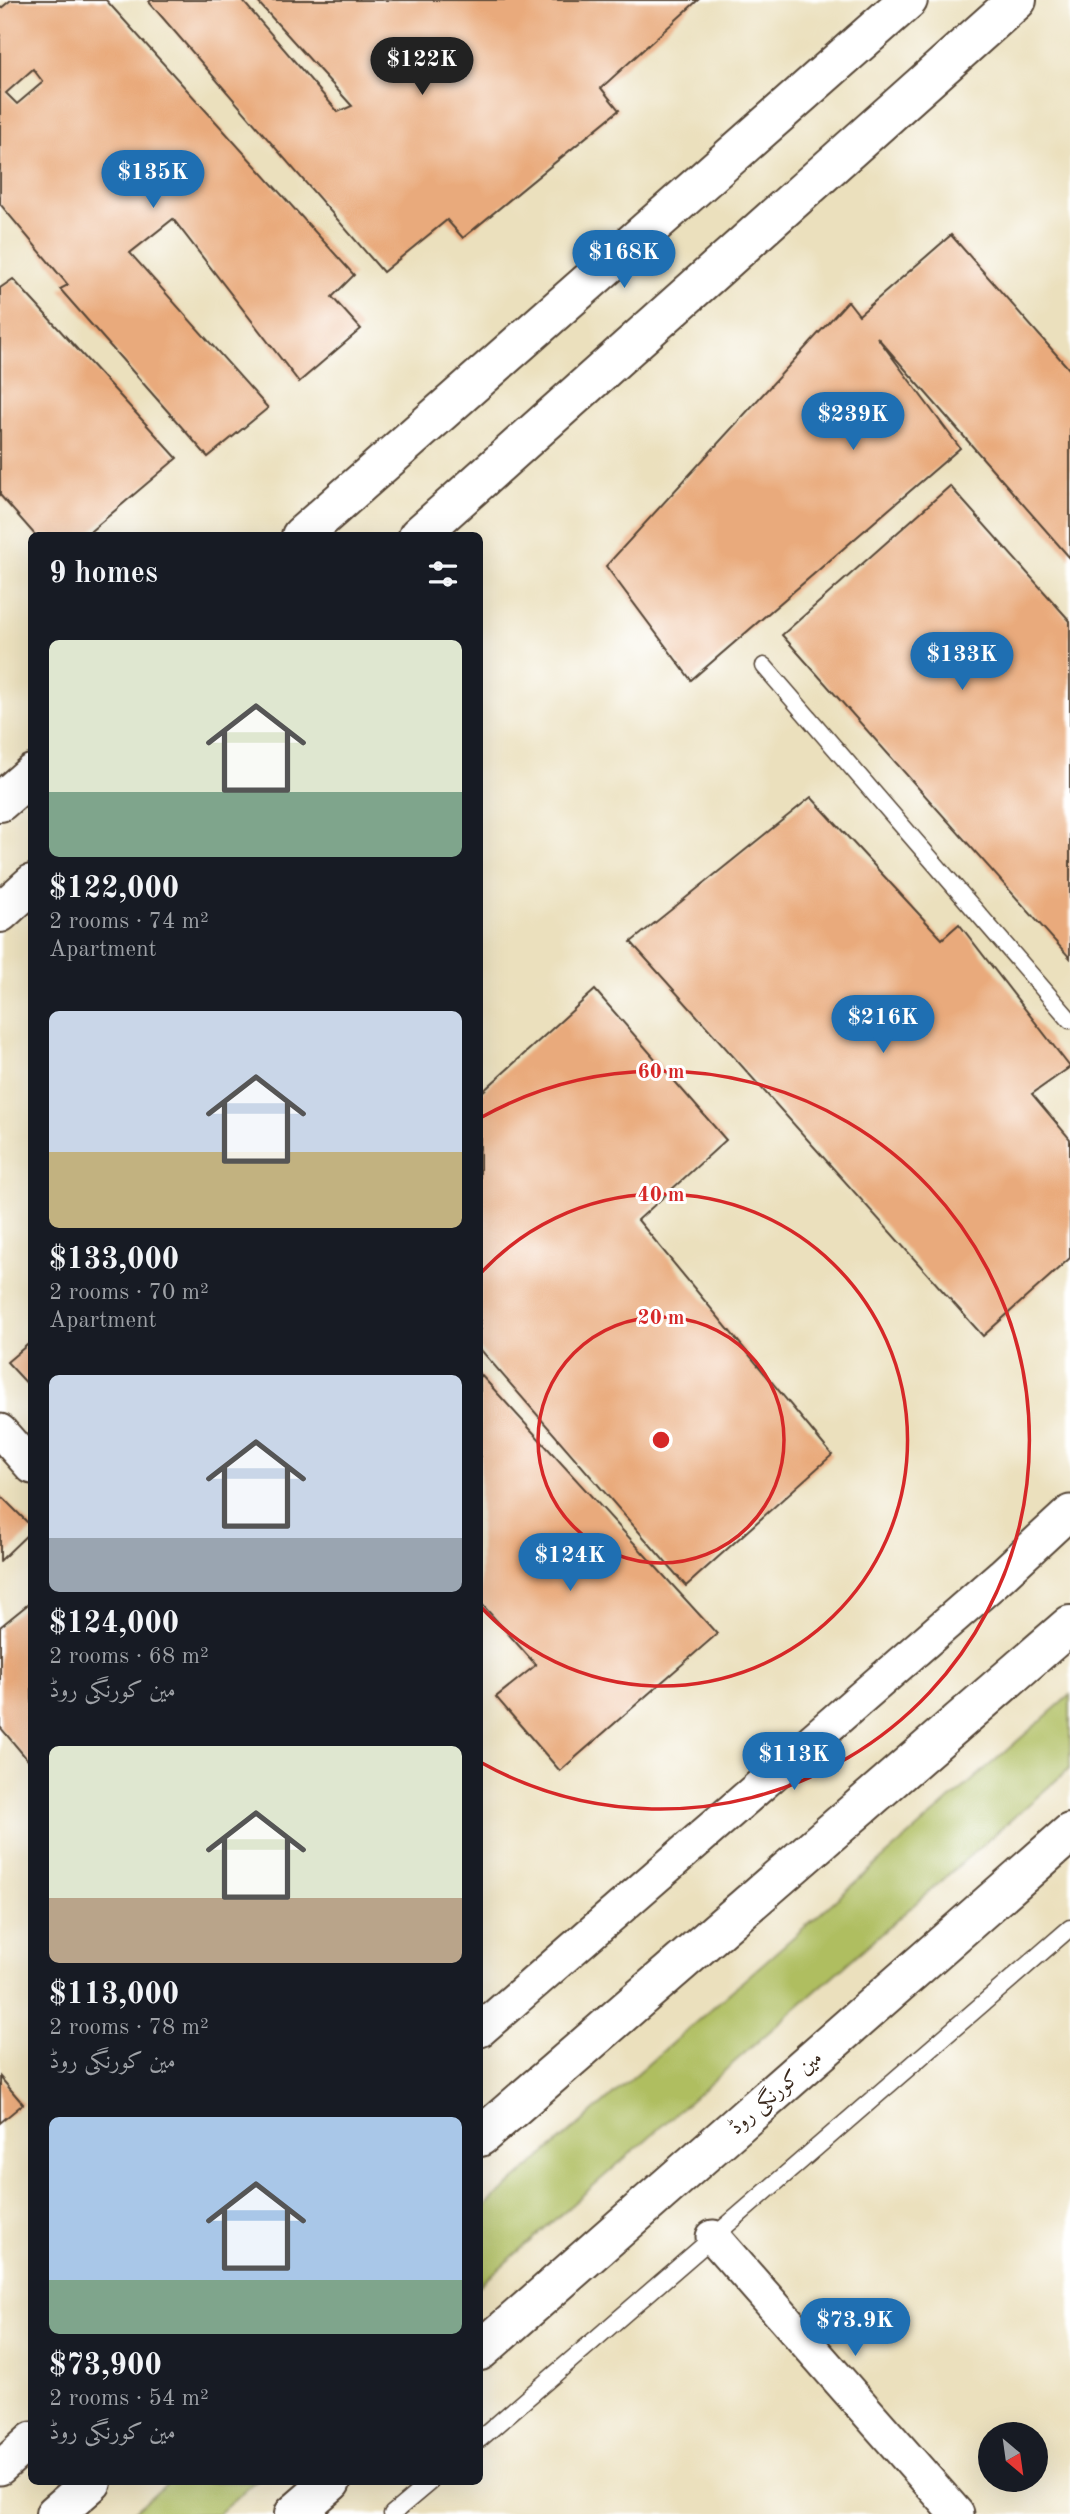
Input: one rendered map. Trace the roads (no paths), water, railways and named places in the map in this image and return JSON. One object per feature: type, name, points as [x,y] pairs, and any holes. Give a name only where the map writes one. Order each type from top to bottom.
[{"type":"street","points":[[306,532],[908,0]]},
{"type":"street","points":[[422,532],[1017,0]]},
{"type":"street","points":[[0,802],[28,778]]},
{"type":"street","points":[[0,913],[28,888]]},
{"type":"street","points":[[0,1432],[28,1463]]},
{"type":"street","points":[[484,2017],[1002,1575],[1070,1512]]},
{"type":"street","points":[[483,2134],[1070,1625]]},
{"type":"street","name":"مین کورنگی روڈ","points":[[483,2348],[1070,1833]]},
{"type":"street","points":[[713,2237],[957,2514]]},
{"type":"street","points":[[0,2468],[28,2443]]},
{"type":"street","points":[[55,2514],[89,2485]]},
{"type":"street","points":[[294,2514],[328,2485]]},
{"type":"lane","points":[[764,666],[1070,1020]]},
{"type":"lane","points":[[483,2436],[1070,1928]]},
{"type":"lane","points":[[393,2514],[427,2485]]}]
